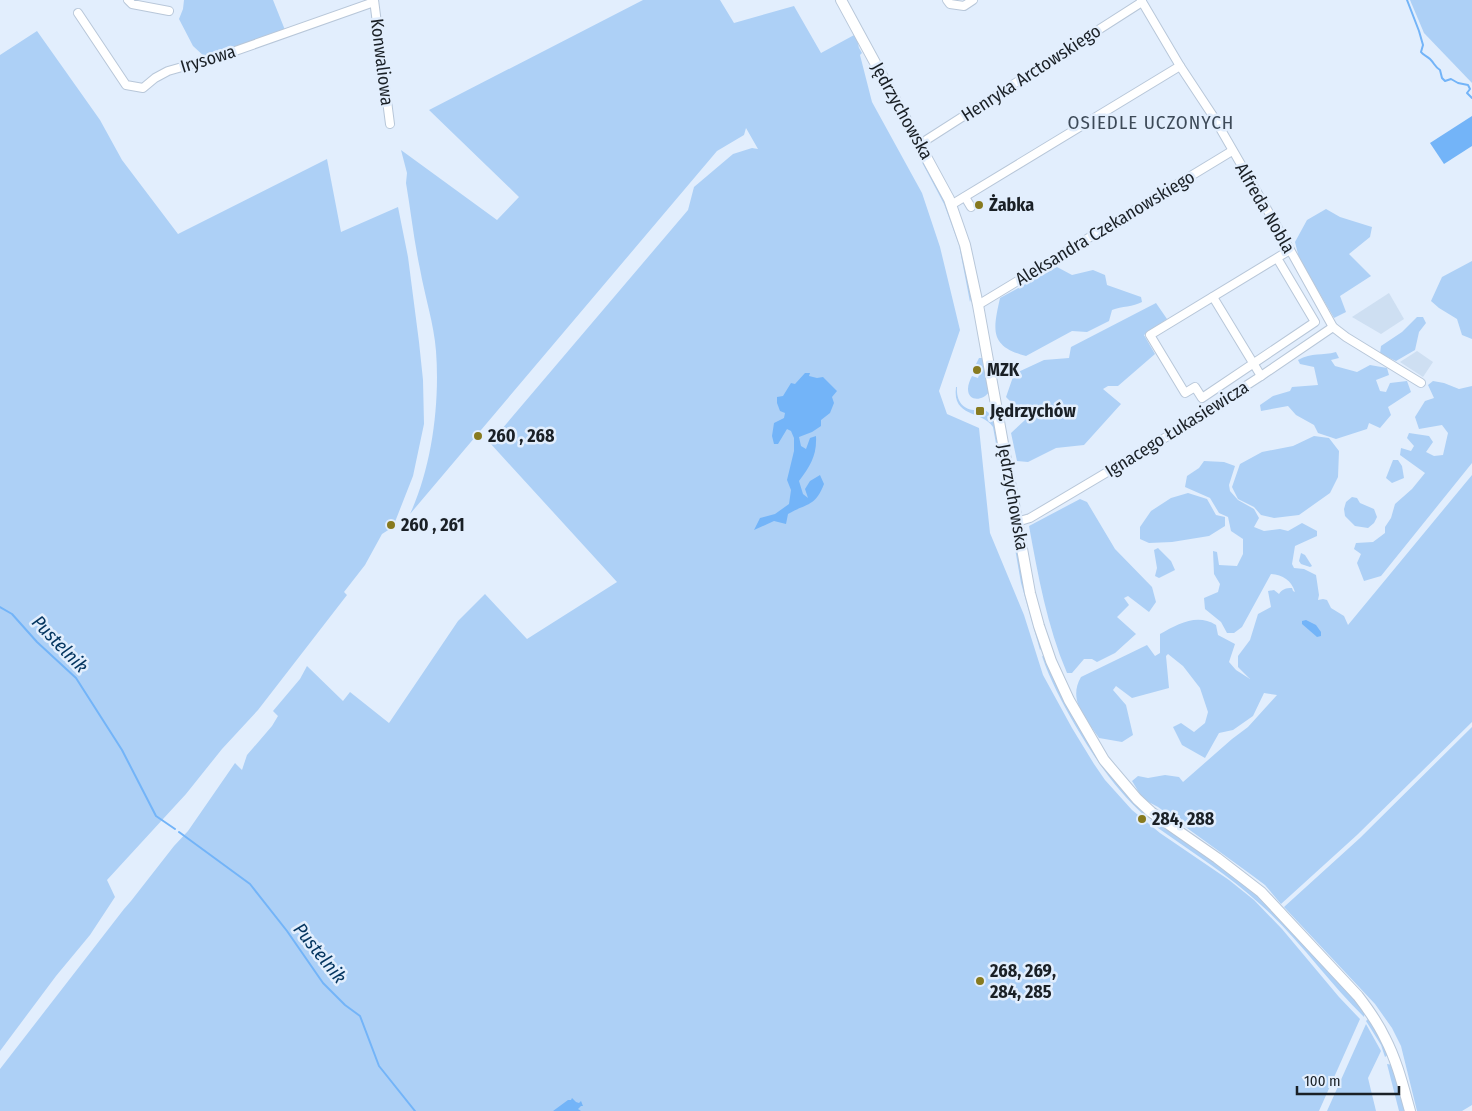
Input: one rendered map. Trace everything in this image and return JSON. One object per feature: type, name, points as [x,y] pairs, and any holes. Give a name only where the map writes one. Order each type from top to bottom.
[{"type":"main road","name":"Jędrzychowska","points":[[841,0],[920,144],[951,205],[965,245],[978,305],[1026,576],[1044,642],[1060,683],[1104,760],[1137,800],[1151,812],[1218,858],[1261,892],[1345,980],[1370,1012],[1385,1036],[1396,1062],[1410,1111]]},
{"type":"street","points":[[128,0],[132,4],[169,11]]},
{"type":"street","points":[[947,0],[950,4],[964,6],[973,0]]},
{"type":"street","name":"Irysowa","points":[[78,13],[126,85],[143,88],[168,70],[220,56],[374,1]]},
{"type":"street","name":"Konwaliowa","points":[[374,1],[390,124]]},
{"type":"street","name":"Henryka Arctowskiego","points":[[920,144],[1142,1]]},
{"type":"street","name":"Alfreda Nobla","points":[[1142,1],[1212,116],[1333,327],[1346,338],[1421,384]]},
{"type":"street","points":[[951,205],[1180,66]]},
{"type":"street","name":"Aleksandra Czekanowskiego","points":[[978,305],[1232,151]]},
{"type":"street","points":[[964,197],[970,207]]},
{"type":"street","points":[[1277,258],[1315,322],[1202,398],[1195,387],[1185,393],[1150,335],[1290,250]]},
{"type":"street","points":[[1213,297],[1262,376]]},
{"type":"street","name":"Ignacego Łukasiewicza","points":[[1017,522],[1030,518],[1140,453],[1262,376],[1333,327]]},
{"type":"shaded area","points":[[184,0],[273,0],[285,30],[226,52],[205,57],[193,46],[179,19]]},
{"type":"shaded area","points":[[643,0],[720,0],[734,23],[794,6],[821,53],[856,34],[872,102],[922,193],[940,247],[960,330],[939,391],[947,414],[979,428],[990,533],[1024,615],[1043,675],[1094,764],[1105,780],[1132,810],[1160,833],[1229,880],[1254,900],[1282,929],[1360,1019],[1319,1111],[0,1111],[0,1069],[124,909],[188,831],[235,763],[242,770],[247,755],[272,726],[278,716],[273,711],[300,679],[307,666],[343,701],[350,692],[389,723],[458,621],[485,594],[527,639],[617,582],[490,443],[688,210],[694,187],[733,154],[752,148],[758,149],[746,128],[744,135],[717,151],[410,514],[424,476],[433,434],[437,371],[433,331],[418,258],[406,183],[407,173],[401,150],[497,220],[519,197],[429,110]]},
{"type":"shaded area","points":[[1410,0],[1472,0],[1472,83],[1424,33]]},
{"type":"shaded area","points":[[37,31],[100,120],[122,160],[178,234],[327,159],[341,232],[398,207],[408,257],[419,342],[423,380],[424,424],[413,476],[393,527],[382,534],[365,565],[344,592],[347,595],[258,710],[222,749],[186,794],[107,880],[115,897],[90,935],[56,976],[0,1051],[0,55]]},
{"type":"shaded area","points":[[869,62],[945,204],[959,243],[971,299],[970,302],[959,245],[944,204]]},
{"type":"shaded area","points":[[1326,209],[1340,217],[1372,227],[1370,237],[1349,254],[1371,276],[1340,296],[1346,312],[1334,318],[1299,258],[1295,242],[1307,220]]},
{"type":"shaded area","points":[[1472,261],[1472,339],[1462,335],[1457,319],[1431,301],[1442,277]]},
{"type":"shaded area","points":[[1057,267],[1072,275],[1093,270],[1105,275],[1107,285],[1141,297],[1142,302],[1112,310],[1109,321],[1087,332],[1072,331],[1026,356],[1005,347],[996,335],[995,328],[1000,298]]},
{"type":"shaded area","points":[[1389,293],[1404,319],[1381,334],[1352,317]]},
{"type":"shaded area","points":[[1156,303],[1167,319],[1144,335],[1155,354],[1118,386],[1108,386],[1103,389],[1121,404],[1084,445],[1056,448],[1028,462],[1017,461],[1011,433],[1025,420],[1006,397],[1014,374],[1044,360],[1069,358],[1071,347]]},
{"type":"shaded area","points":[[1417,317],[1423,317],[1426,323],[1419,332],[1415,350],[1396,361],[1380,354],[1381,346],[1402,332]]},
{"type":"shaded area","points":[[1417,351],[1433,362],[1423,377],[1400,362]]},
{"type":"shaded area","points":[[1336,352],[1339,358],[1331,360],[1335,366],[1357,372],[1370,365],[1387,368],[1389,375],[1376,380],[1380,391],[1386,392],[1390,383],[1407,381],[1411,392],[1388,407],[1391,415],[1380,428],[1369,423],[1367,429],[1336,439],[1318,433],[1314,425],[1296,415],[1288,406],[1261,411],[1260,405],[1273,396],[1290,391],[1292,387],[1318,385],[1314,367],[1300,364],[1298,360],[1308,356]]},
{"type":"shaded area","points":[[979,358],[983,358],[989,392],[983,397],[976,399],[970,396],[968,387],[972,376],[978,378],[982,366],[976,364]]},
{"type":"shaded area","points":[[1433,381],[1459,389],[1472,386],[1472,463],[1381,576],[1364,581],[1357,563],[1361,554],[1354,549],[1356,543],[1373,542],[1385,533],[1385,527],[1391,518],[1395,504],[1412,489],[1425,473],[1400,455],[1401,448],[1411,451],[1414,446],[1407,438],[1409,433],[1429,436],[1433,442],[1426,452],[1434,456],[1443,455],[1448,433],[1442,425],[1419,429],[1415,417],[1425,401],[1434,398],[1428,385]]},
{"type":"shaded area","points":[[956,387],[958,397],[965,407],[978,410],[979,412],[985,410],[993,416],[1011,509],[1008,510],[993,427],[982,418],[963,409],[956,397]]},
{"type":"shaded area","points":[[1314,436],[1329,438],[1339,451],[1338,477],[1330,493],[1299,515],[1274,518],[1261,515],[1254,507],[1238,499],[1232,487],[1240,464],[1262,452],[1293,446]]},
{"type":"shaded area","points":[[1393,460],[1398,460],[1402,466],[1404,478],[1392,483],[1386,478]]},
{"type":"shaded area","points":[[1204,461],[1224,462],[1235,466],[1229,485],[1230,491],[1238,500],[1254,509],[1259,518],[1254,527],[1264,531],[1280,529],[1288,531],[1302,523],[1317,531],[1317,536],[1295,546],[1292,564],[1294,568],[1304,569],[1316,575],[1318,600],[1327,600],[1331,608],[1344,616],[1348,625],[1472,475],[1472,722],[1357,835],[1281,904],[1265,885],[1158,807],[1143,799],[1132,781],[1138,776],[1148,778],[1165,775],[1179,777],[1183,782],[1248,727],[1277,695],[1264,693],[1253,716],[1233,730],[1219,733],[1205,758],[1182,745],[1173,727],[1181,723],[1194,732],[1205,723],[1208,712],[1200,688],[1183,666],[1168,654],[1166,656],[1169,688],[1132,698],[1116,686],[1113,690],[1126,705],[1133,735],[1122,742],[1099,738],[1084,717],[1077,702],[1077,686],[1081,677],[1147,645],[1155,656],[1160,653],[1160,634],[1188,621],[1195,620],[1202,620],[1216,625],[1218,635],[1235,644],[1229,662],[1236,670],[1250,679],[1238,667],[1238,656],[1250,640],[1258,614],[1271,607],[1268,591],[1274,590],[1279,594],[1284,589],[1292,588],[1295,592],[1286,579],[1271,574],[1242,627],[1234,633],[1227,633],[1221,622],[1205,609],[1204,598],[1218,592],[1220,584],[1214,574],[1213,551],[1217,552],[1219,565],[1237,566],[1243,554],[1243,539],[1231,531],[1228,517],[1219,513],[1210,498],[1185,487],[1187,476],[1199,468]]},
{"type":"shaded area","points":[[1188,493],[1207,499],[1216,515],[1225,517],[1225,526],[1209,536],[1172,542],[1149,543],[1140,539],[1140,527],[1151,511],[1171,498]]},
{"type":"shaded area","points":[[1352,497],[1357,498],[1360,503],[1374,509],[1377,517],[1368,528],[1355,526],[1345,516],[1346,502]]},
{"type":"shaded area","points":[[1080,499],[1087,502],[1115,549],[1152,587],[1156,602],[1149,612],[1128,596],[1124,598],[1129,605],[1117,617],[1136,634],[1115,653],[1097,662],[1092,659],[1084,659],[1072,673],[1067,673],[1049,619],[1029,526]]},
{"type":"shaded area","points":[[1010,520],[1013,521],[1042,648],[1040,650],[1021,583]]},
{"type":"shaded area","points":[[1158,548],[1171,561],[1175,570],[1159,578],[1155,576],[1157,568],[1154,550]]},
{"type":"shaded area","points":[[1301,553],[1305,555],[1312,566],[1301,564],[1299,561]]},
{"type":"shaded area","points":[[1042,656],[1045,657],[1050,669],[1145,816],[1115,785],[1090,750],[1061,699]]},
{"type":"shaded area","points":[[1472,727],[1472,1105],[1462,1111],[1417,1111],[1401,1046],[1392,1028],[1375,1004],[1284,907],[1360,838]]},
{"type":"shaded area","points":[[1152,819],[1177,834],[1258,895],[1365,1011],[1364,1017],[1275,918],[1224,874],[1158,828],[1150,821]]},
{"type":"shaded area","points":[[1370,1019],[1389,1054],[1385,1057],[1381,1045],[1366,1021]]},
{"type":"shaded area","points":[[1366,1024],[1381,1051],[1368,1078],[1376,1111],[1327,1111]]},
{"type":"shaded area","points":[[1387,1064],[1393,1065],[1406,1111],[1399,1111]]},
{"type":"water","points":[[1472,116],[1472,146],[1444,164],[1430,143]]},
{"type":"water","points":[[805,373],[810,373],[809,376],[817,378],[823,377],[837,391],[832,397],[834,403],[830,413],[821,420],[821,426],[799,437],[801,446],[806,449],[810,438],[816,436],[812,460],[799,481],[803,494],[808,498],[805,489],[810,481],[820,475],[824,484],[814,501],[788,514],[786,524],[774,521],[754,530],[760,518],[775,514],[789,504],[791,490],[787,480],[794,451],[794,438],[791,431],[787,429],[778,444],[774,444],[772,436],[774,423],[784,418],[785,413],[780,411],[777,397],[783,396],[791,383],[795,384]]},
{"type":"water","points":[[1306,620],[1316,625],[1321,632],[1321,636],[1317,637],[1302,624],[1302,621]]},
{"type":"water","points":[[572,1098],[579,1103],[581,1101],[583,1106],[578,1109],[581,1111],[553,1111],[568,1100],[571,1100]]},
{"type":"waterway","points":[[1407,0],[1423,45],[1421,52],[1440,70],[1445,81],[1451,79],[1468,85],[1470,89],[1467,93],[1472,98]]},
{"type":"waterway","name":"Pustelnik","points":[[0,607],[12,614],[37,642],[76,678],[122,750],[156,816],[175,829]]},
{"type":"waterway","name":"Pustelnik","points":[[179,832],[250,884],[287,931],[323,983],[345,1005],[360,1016],[379,1066],[415,1111]]},
{"type":"place","name":"Żabka","points":[[979,205]]},
{"type":"place","name":"MZK","points":[[977,370]]},
{"type":"place","name":"Jędrzychów","points":[[980,411]]},
{"type":"place","name":"260 , 268","points":[[478,436]]},
{"type":"place","name":"260 , 261","points":[[391,525]]},
{"type":"place","name":"284, 288","points":[[1142,819]]},
{"type":"place","name":"268, 269, 284, 285","points":[[980,981]]},
{"type":"district","name":"OSIEDLE UCZONYCH","points":[[1151,122]]}]
